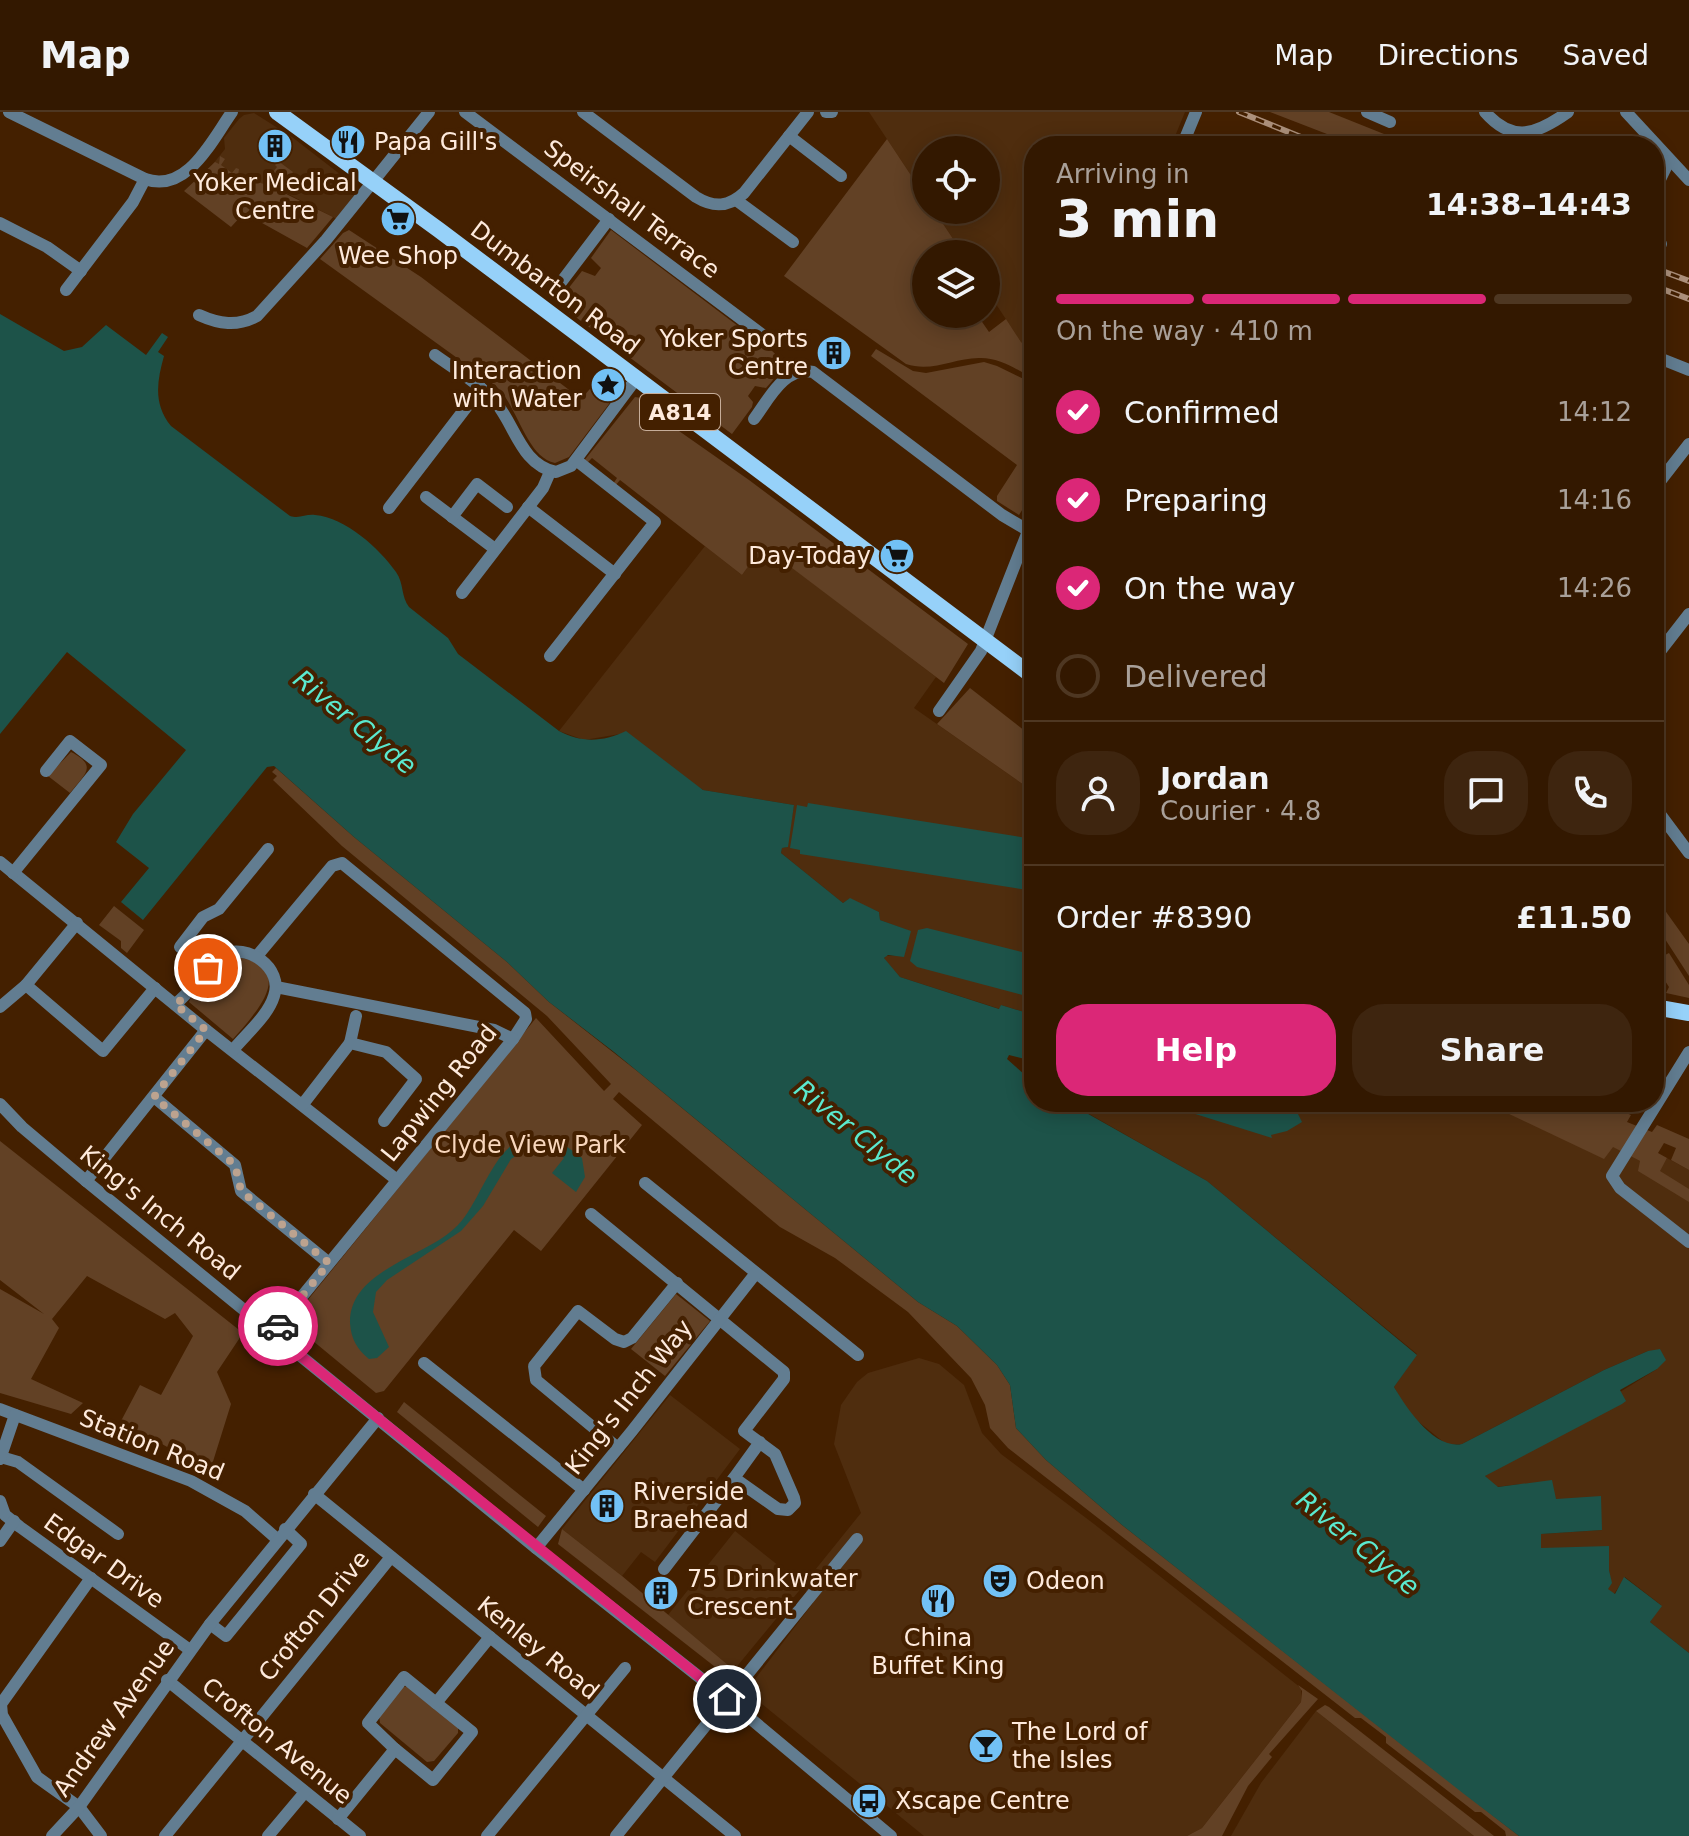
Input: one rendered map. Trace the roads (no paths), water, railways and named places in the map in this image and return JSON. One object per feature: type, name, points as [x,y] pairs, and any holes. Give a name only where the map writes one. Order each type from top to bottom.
[{"type":"main road","name":"Dumbarton Road","points":[[277,112],[1024,669]]},
{"type":"main road","points":[[1664,1009],[1689,1013]]},
{"type":"street","points":[[9,112],[145,179],[162,183],[181,176],[202,154],[232,112]]},
{"type":"street","points":[[199,315],[233,324],[257,316],[374,183],[429,112]]},
{"type":"street","name":"Speirshall Terrace","points":[[465,112],[772,342]]},
{"type":"street","points":[[583,112],[703,201],[718,205],[736,200],[748,189],[808,112]]},
{"type":"street","points":[[1367,112],[1390,122]]},
{"type":"street","points":[[1485,112],[1504,129],[1525,133],[1540,129],[1568,112]]},
{"type":"street","points":[[1626,112],[1647,136]]},
{"type":"street","points":[[1186,136],[1194,115]]},
{"type":"street","points":[[789,136],[841,176]]},
{"type":"street","points":[[1664,155],[1689,180]]},
{"type":"street","points":[[1664,171],[1669,161]]},
{"type":"street","points":[[66,290],[133,202],[145,179]]},
{"type":"street","points":[[736,200],[793,242]]},
{"type":"street","points":[[775,229],[784,216]]},
{"type":"street","points":[[559,285],[609,219]]},
{"type":"street","points":[[0,223],[47,247],[81,271]]},
{"type":"street","points":[[435,355],[498,404],[522,445],[540,466],[550,472],[562,472],[576,460],[636,379]]},
{"type":"street","points":[[1664,360],[1684,368],[1689,379]]},
{"type":"street","points":[[754,419],[786,378],[800,371],[819,376],[1024,529]]},
{"type":"street","points":[[389,508],[481,388]]},
{"type":"street","points":[[1664,476],[1689,444]]},
{"type":"street","points":[[550,656],[655,522],[576,460]]},
{"type":"street","points":[[462,593],[543,488],[550,472]]},
{"type":"street","points":[[452,517],[477,484],[507,507]]},
{"type":"street","points":[[426,497],[495,549]]},
{"type":"street","points":[[528,507],[615,574]]},
{"type":"street","points":[[939,711],[976,661],[1024,549]]},
{"type":"street","points":[[1664,646],[1689,614]]},
{"type":"street","points":[[13,873],[101,765],[70,741],[46,771]]},
{"type":"street","points":[[1664,819],[1689,853]]},
{"type":"street","points":[[208,968],[180,947],[203,917],[219,909],[268,849]]},
{"type":"street","points":[[0,862],[397,1180]]},
{"type":"street","name":"Lapwing Road","points":[[257,956],[332,866],[346,864],[525,1013],[525,1022],[513,1039],[272,1333]]},
{"type":"street","points":[[2,1000],[26,985],[77,923]]},
{"type":"street","points":[[175,1004],[184,998],[216,960],[230,952],[257,956],[267,966],[276,987],[270,1005],[233,1050]]},
{"type":"street","points":[[26,985],[103,1051],[155,988]]},
{"type":"street","points":[[276,987],[496,1030],[513,1039]]},
{"type":"street","points":[[303,1104],[350,1043],[356,1016]]},
{"type":"street","points":[[86,1181],[206,1030]]},
{"type":"street","points":[[350,1043],[386,1052],[416,1079],[384,1121]]},
{"type":"street","points":[[1664,1091],[1689,1052]]},
{"type":"street","points":[[154,1097],[235,1165],[241,1191],[329,1263]]},
{"type":"street","name":"King's Inch Road","points":[[0,1104],[22,1127],[86,1181],[536,1548],[727,1699],[891,1836]]},
{"type":"street","points":[[1651,1112],[1612,1173],[1613,1181],[1689,1242]]},
{"type":"street","points":[[645,1183],[858,1355]]},
{"type":"street","points":[[591,1214],[784,1372],[784,1379],[744,1431],[775,1454],[794,1498],[792,1507],[784,1511],[778,1509],[734,1478]]},
{"type":"street","name":"King's Inch Way","points":[[536,1548],[756,1273]]},
{"type":"street","points":[[618,1448],[536,1380],[534,1366],[578,1311],[615,1339],[624,1342],[632,1338],[677,1283]]},
{"type":"street","points":[[424,1363],[584,1490]]},
{"type":"street","name":"Station Road","points":[[0,1409],[191,1481],[281,1534]]},
{"type":"street","points":[[15,1415],[0,1458],[18,1462],[118,1534]]},
{"type":"street","name":"Andrew Avenue","points":[[52,1836],[79,1807],[210,1624],[378,1418]]},
{"type":"street","points":[[664,1569],[760,1442]]},
{"type":"street","name":"Kenley Road","points":[[314,1494],[735,1836]]},
{"type":"street","name":"Edgar Drive","points":[[0,1501],[5,1515],[190,1650]]},
{"type":"street","points":[[0,1541],[14,1521]]},
{"type":"street","points":[[210,1624],[226,1636],[301,1544],[281,1534]]},
{"type":"street","points":[[616,1836],[857,1539]]},
{"type":"street","name":"Crofton Drive","points":[[165,1836],[391,1557]]},
{"type":"street","points":[[91,1578],[1,1704],[2,1715],[37,1777],[79,1807],[101,1836]]},
{"type":"street","points":[[436,1703],[490,1637]]},
{"type":"street","points":[[487,1836],[625,1668]]},
{"type":"street","points":[[404,1677],[436,1703],[472,1732],[433,1780],[368,1723],[404,1677]]},
{"type":"street","name":"Crofton Avenue","points":[[167,1680],[360,1836]]},
{"type":"street","points":[[338,1819],[395,1749]]},
{"type":"street","points":[[268,1836],[305,1792]]},
{"type":"water","name":"River Clyde","points":[[0,314],[64,351],[82,347],[106,325],[146,355],[162,333],[168,337],[158,352],[164,356],[158,392],[161,409],[171,426],[290,516],[327,517],[361,536],[381,553],[396,572],[409,607],[448,638],[458,654],[559,731],[592,740],[626,731],[703,790],[794,805],[788,847],[782,848],[781,853],[843,903],[850,898],[879,912],[880,920],[911,931],[904,957],[888,955],[884,958],[900,977],[999,1009],[1001,1005],[1024,1012],[1024,1059],[1009,1055],[1007,1059],[1024,1074],[1024,1112],[1085,1112],[1207,1181],[1417,1355],[1394,1387],[1431,1434],[1452,1444],[1462,1444],[1604,1370],[1660,1349],[1666,1360],[1657,1369],[1620,1390],[1626,1401],[1622,1404],[1485,1476],[1498,1487],[1552,1480],[1556,1499],[1601,1496],[1602,1530],[1541,1534],[1541,1548],[1609,1546],[1612,1583],[1608,1589],[1615,1594],[1624,1577],[1662,1606],[1650,1622],[1689,1653],[1689,1836],[1519,1836],[1122,1525],[1046,1460],[1016,1428],[1010,1385],[997,1365],[957,1326],[918,1302],[549,1002],[507,962],[354,837],[274,766],[267,767],[143,920],[121,902],[149,868],[116,842],[133,814],[186,750],[67,652],[0,734]]},
{"type":"water","points":[[808,803],[1024,837],[1024,889],[800,854],[800,850],[790,848],[797,805],[807,807]]},
{"type":"water","points":[[927,928],[1024,952],[1024,995],[917,967],[910,961],[918,930]]},
{"type":"water","points":[[1189,1112],[1297,1112],[1302,1122],[1287,1131],[1271,1135],[1272,1138]]},
{"type":"water","points":[[554,1137],[582,1158],[585,1177],[576,1192],[552,1173],[564,1158],[553,1151],[526,1149],[511,1159],[483,1206],[461,1231],[387,1280],[376,1292],[373,1312],[389,1347],[377,1358],[369,1359],[355,1343],[350,1323],[353,1305],[362,1289],[392,1266],[445,1236],[458,1225],[503,1153],[512,1145],[527,1138]]},
{"type":"railway","points":[[1239,112],[1298,136]]},
{"type":"railway","points":[[1664,272],[1689,281]]},
{"type":"railway","points":[[1664,290],[1689,299]]},
{"type":"place","name":"Papa Gill's","points":[[348,142]]},
{"type":"place","name":"Yoker Medical Centre","points":[[275,146]]},
{"type":"place","name":"Wee Shop","points":[[398,219]]},
{"type":"place","name":"Yoker Sports Centre","points":[[834,353]]},
{"type":"place","name":"Interaction with Water","points":[[608,385]]},
{"type":"place","name":"Day-Today","points":[[897,556]]},
{"type":"place","name":"Riverside Braehead","points":[[607,1506]]},
{"type":"place","name":"Odeon","points":[[1000,1581]]},
{"type":"place","name":"75 Drinkwater Crescent","points":[[661,1593]]},
{"type":"place","name":"China Buffet King","points":[[938,1601]]},
{"type":"place","name":"The Lord of the Isles","points":[[986,1746]]},
{"type":"place","name":"Xscape Centre","points":[[869,1801]]},
{"type":"park label","name":"Clyde View Park","points":[[530,1145]]}]
